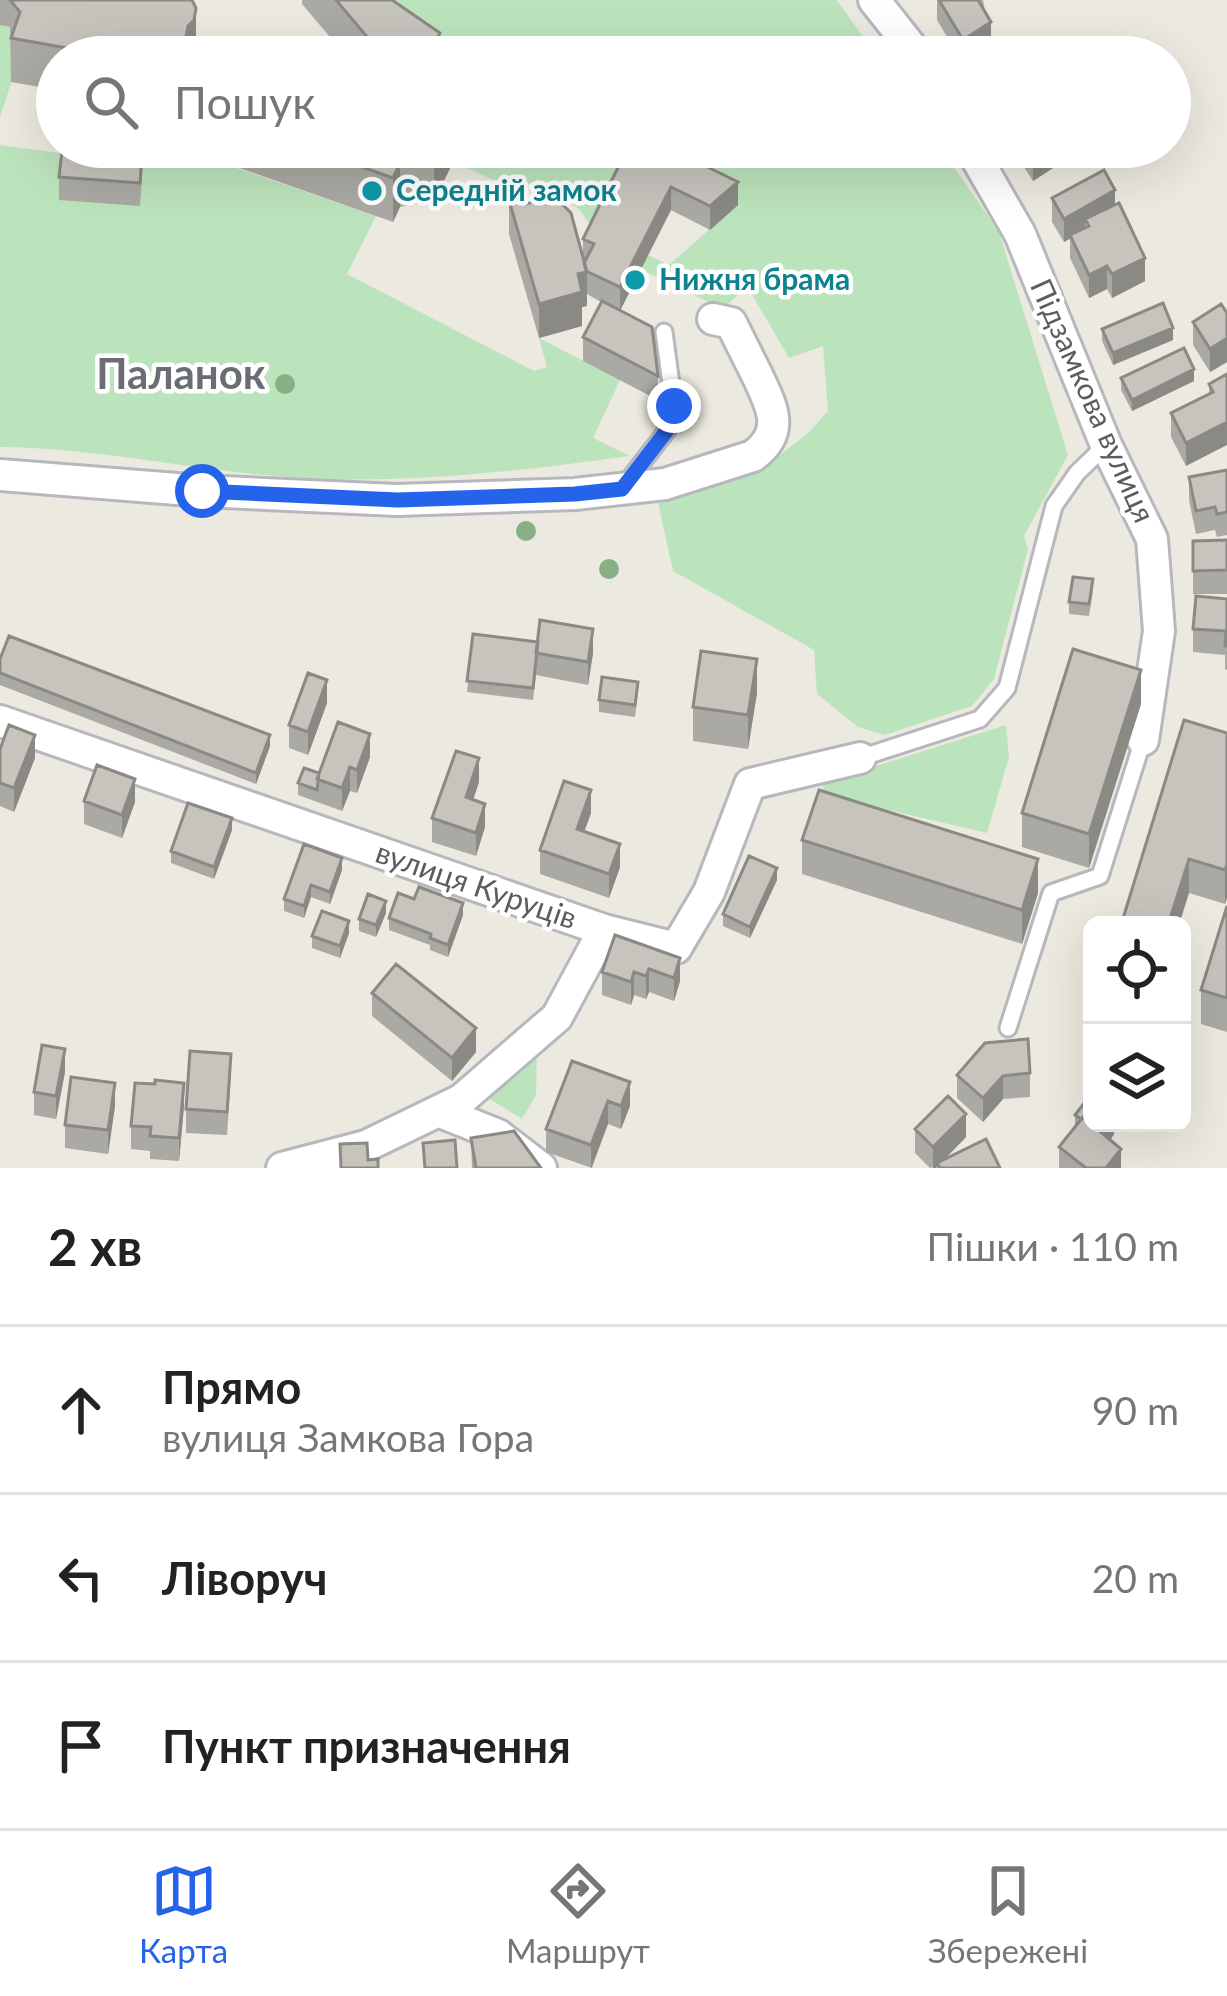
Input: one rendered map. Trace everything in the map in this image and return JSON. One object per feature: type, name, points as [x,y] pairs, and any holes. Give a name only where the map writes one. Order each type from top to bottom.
[{"type":"street","points":[[874,0],[902,36]]},
{"type":"street","name":"Підзамкова вулиця","points":[[982,168],[1020,234],[1106,445],[1152,538],[1160,631],[1143,740]]},
{"type":"street","points":[[0,475],[398,500],[575,494],[665,484],[753,457],[772,434],[770,403],[731,323],[713,320]]},
{"type":"street","name":"вулиця Куруців","points":[[0,722],[604,930],[676,948],[709,892],[750,784],[860,758]]},
{"type":"street","points":[[282,1168],[366,1146],[461,1100],[557,1017],[604,930]]},
{"type":"street","points":[[438,1111],[497,1135],[541,1168]]},
{"type":"lane","points":[[622,489],[668,429],[674,406],[664,332]]},
{"type":"lane","points":[[860,758],[980,718],[1007,688],[1054,506],[1077,473],[1106,445]]},
{"type":"lane","points":[[1008,1028],[1051,892],[1100,876],[1143,740]]},
{"type":"green space","points":[[344,0],[837,0],[862,36],[386,36]]},
{"type":"green space","points":[[0,25],[14,28],[10,43],[20,56],[0,117]]},
{"type":"green space","points":[[0,145],[36,150],[36,168],[236,168],[376,216],[347,274],[534,371],[547,367],[539,338],[620,380],[593,438],[630,456],[466,475],[342,479],[0,447]]},
{"type":"green space","points":[[467,168],[630,168],[597,234],[579,209],[538,180],[515,190]]},
{"type":"green space","points":[[662,168],[955,168],[999,232],[1068,455],[1024,536],[1028,549],[994,679],[972,706],[885,735],[858,727],[817,694],[814,650],[673,571],[657,498],[762,469],[828,411],[823,346],[789,358],[747,286],[723,309],[640,269],[648,255],[669,265],[737,205]]},
{"type":"green space","points":[[1006,725],[1009,757],[987,833],[825,795],[822,783]]},
{"type":"green space","points":[[537,1045],[536,1095],[522,1119],[480,1093]]},
{"type":"building","points":[[10,0],[192,0],[196,8],[186,36],[36,36],[36,42],[11,38],[20,12]]},
{"type":"building","points":[[336,0],[392,0],[440,33],[438,36],[366,36]]},
{"type":"building","points":[[939,0],[978,0],[991,22],[969,36],[961,36]]},
{"type":"building","points":[[60,168],[141,168],[140,183],[59,177]]},
{"type":"building","points":[[365,168],[398,168],[393,178]]},
{"type":"building","points":[[618,168],[710,168],[738,182],[710,206],[671,187],[620,287],[586,271],[584,263],[594,244],[583,239]]},
{"type":"building","points":[[1104,170],[1115,190],[1064,219],[1052,198]]},
{"type":"building","points":[[524,196],[526,204],[554,196],[571,213],[587,272],[578,274],[582,292],[539,304],[509,200]]},
{"type":"building","points":[[1119,203],[1145,258],[1112,274],[1107,266],[1089,275],[1070,235],[1089,226],[1085,219]]},
{"type":"building","points":[[602,301],[652,327],[658,376],[583,337]]},
{"type":"building","points":[[1163,303],[1173,328],[1113,353],[1102,329]]},
{"type":"building","points":[[1221,304],[1227,313],[1227,338],[1210,349],[1193,322]]},
{"type":"building","points":[[1184,348],[1194,369],[1132,400],[1121,378]]},
{"type":"building","points":[[1227,374],[1227,422],[1186,443],[1171,413],[1213,392],[1209,384]]},
{"type":"building","points":[[1227,470],[1227,512],[1217,514],[1215,507],[1196,511],[1189,477]]},
{"type":"building","points":[[1227,540],[1227,570],[1193,571],[1193,541]]},
{"type":"building","points":[[1073,577],[1093,579],[1089,604],[1069,602]]},
{"type":"building","points":[[1196,596],[1227,599],[1227,646],[1226,631],[1193,629]]},
{"type":"building","points":[[540,620],[593,629],[588,662],[536,653]]},
{"type":"building","points":[[473,634],[538,642],[533,688],[467,681]]},
{"type":"building","points":[[9,636],[270,735],[256,773],[0,673]]},
{"type":"building","points":[[1073,649],[1141,670],[1089,834],[1022,813]]},
{"type":"building","points":[[701,651],[757,659],[748,715],[693,707]]},
{"type":"building","points":[[308,673],[327,680],[308,732],[289,725]]},
{"type":"building","points":[[602,677],[638,682],[635,705],[599,700]]},
{"type":"building","points":[[1184,720],[1227,733],[1225,870],[1189,859],[1171,916],[1124,916]]},
{"type":"building","points":[[338,722],[370,734],[357,770],[350,767],[342,788],[317,779]]},
{"type":"building","points":[[9,725],[35,735],[14,788],[0,783],[0,749]]},
{"type":"building","points":[[456,751],[479,758],[466,797],[485,804],[476,833],[432,818]]},
{"type":"building","points":[[97,765],[135,779],[122,815],[84,801]]},
{"type":"building","points":[[304,768],[319,773],[317,790],[298,783]]},
{"type":"building","points":[[564,781],[591,790],[577,829],[620,844],[609,874],[540,850]]},
{"type":"building","points":[[819,790],[1038,859],[1022,910],[802,840]]},
{"type":"building","points":[[188,803],[232,818],[214,867],[171,851]]},
{"type":"building","points":[[304,844],[342,858],[330,892],[311,885],[304,906],[284,899]]},
{"type":"building","points":[[749,856],[777,868],[750,927],[723,914]]},
{"type":"building","points":[[419,887],[463,903],[448,945],[389,918],[398,893],[414,899]]},
{"type":"building","points":[[368,894],[386,901],[376,925],[359,919]]},
{"type":"building","points":[[1227,906],[1227,998],[1201,990]]},
{"type":"building","points":[[322,911],[349,921],[340,946],[312,936]]},
{"type":"building","points":[[615,935],[680,958],[674,978],[649,969],[646,976],[634,972],[631,982],[602,972]]},
{"type":"building","points":[[396,964],[476,1028],[452,1058],[372,993]]},
{"type":"building","points":[[1028,1039],[1030,1073],[1003,1076],[983,1098],[957,1075],[985,1043]]},
{"type":"building","points":[[42,1045],[65,1049],[56,1096],[34,1092]]},
{"type":"building","points":[[190,1051],[231,1054],[227,1112],[186,1109]]},
{"type":"building","points":[[572,1061],[630,1082],[621,1106],[608,1101],[591,1145],[546,1129]]},
{"type":"building","points":[[71,1077],[115,1083],[108,1130],[65,1125]]},
{"type":"building","points":[[155,1080],[184,1083],[179,1138],[150,1136],[151,1127],[131,1126],[135,1083],[155,1084]]},
{"type":"building","points":[[948,1096],[966,1114],[933,1147],[915,1129]]},
{"type":"building","points":[[1083,1117],[1083,1132],[1101,1132],[1121,1149],[1106,1168],[1086,1168],[1059,1147]]},
{"type":"building","points":[[514,1131],[541,1168],[476,1168],[471,1138]]},
{"type":"building","points":[[986,1139],[1000,1168],[940,1168],[937,1163]]},
{"type":"building","points":[[455,1140],[457,1168],[425,1168],[423,1143]]},
{"type":"building","points":[[367,1143],[368,1160],[378,1159],[378,1168],[341,1168],[340,1144]]},
{"type":"place","name":"Середній замок","points":[[372,191]]},
{"type":"place","name":"Нижня брама","points":[[635,280]]},
{"type":"district","name":"Паланок","points":[[181,374]]},
{"type":"route","points":[[202,491],[398,500],[622,489],[668,429],[674,406]]}]
